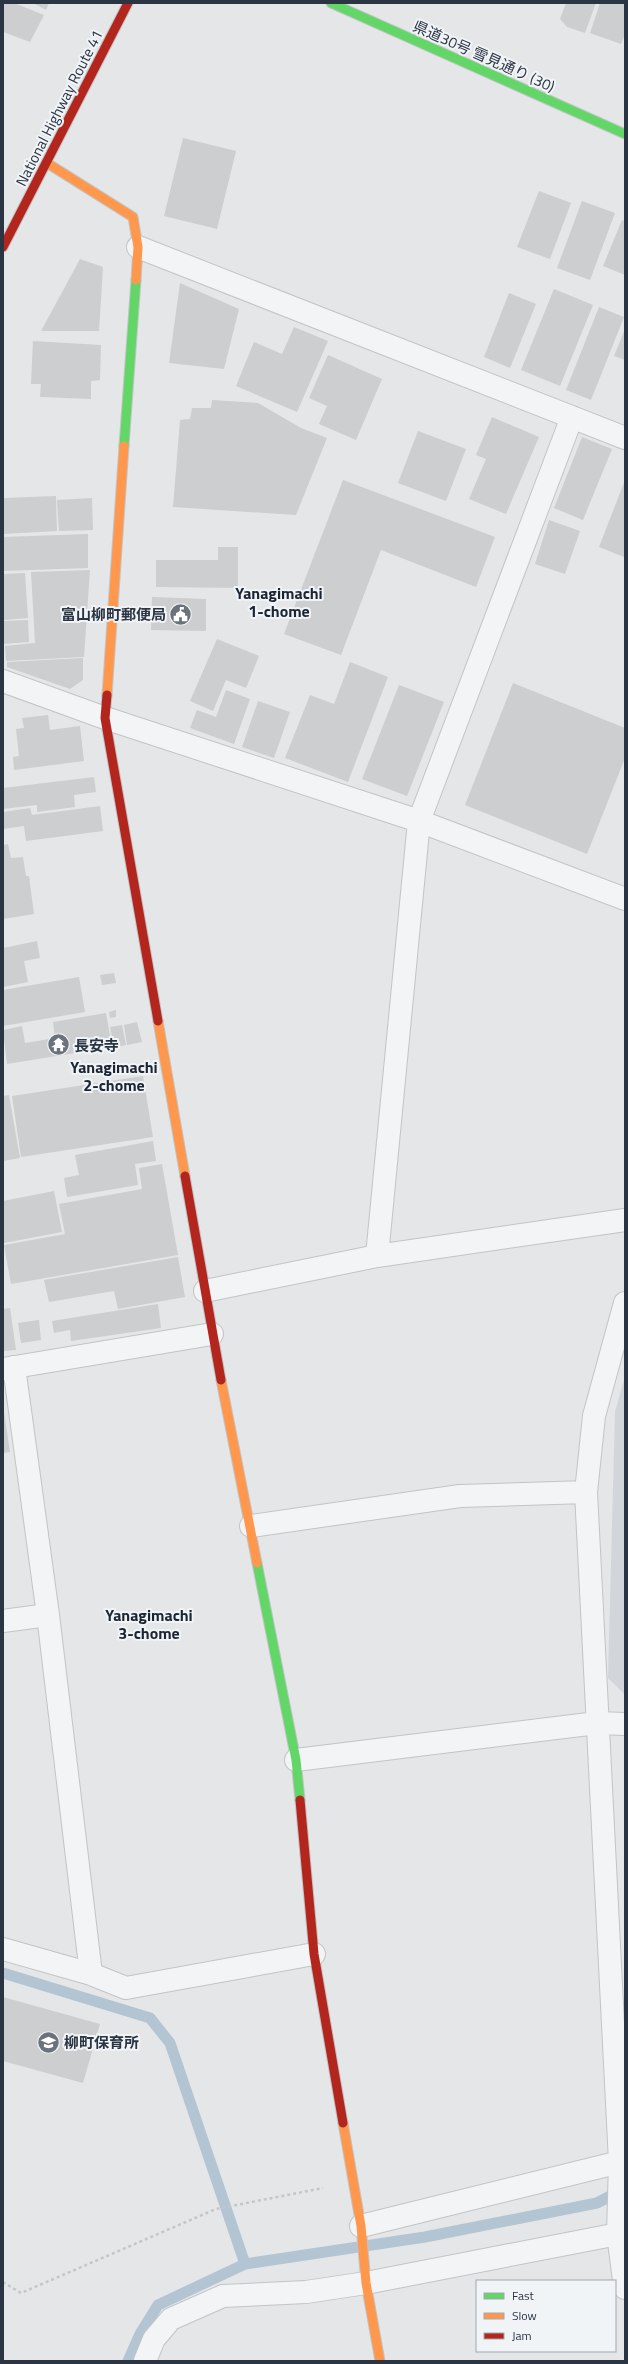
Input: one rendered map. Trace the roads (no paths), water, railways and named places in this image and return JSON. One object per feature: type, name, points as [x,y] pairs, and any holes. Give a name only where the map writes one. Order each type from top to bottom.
[{"type":"main road","name":"National Highway Route 41","points":[[6,233],[47,163],[128,3]]},
{"type":"main road","name":"県道30号 雪見通り (30)","points":[[331,3],[625,134]]},
{"type":"main road","points":[[47,163],[132,217],[138,246],[105,718],[204,1291],[296,1760],[314,1954],[361,2226],[366,2283],[380,2361]]},
{"type":"street","points":[[138,246],[625,438]]},
{"type":"street","points":[[378,1256],[418,821],[572,417]]},
{"type":"street","points":[[3,681],[105,718],[418,821],[625,899]]},
{"type":"street","points":[[204,1291],[378,1256],[625,1220]]},
{"type":"street","points":[[625,1303],[594,1416],[586,1492],[597,1723],[623,2160],[622,2232],[625,2288]]},
{"type":"street","points":[[91,1974],[48,1615],[8,1368],[212,1334]]},
{"type":"street","points":[[251,1526],[460,1496],[586,1492]]},
{"type":"street","points":[[3,1621],[48,1615]]},
{"type":"street","points":[[296,1760],[597,1723],[625,1724]]},
{"type":"street","points":[[3,1948],[91,1974],[126,1988],[314,1954]]},
{"type":"street","points":[[361,2226],[623,2160]]},
{"type":"street","points":[[145,2361],[154,2339],[171,2319],[223,2296],[306,2292],[366,2283],[622,2232]]},
{"type":"waterway","points":[[3,1973],[150,2018],[170,2043],[245,2264]]},
{"type":"waterway","points":[[128,2361],[140,2334],[158,2305],[245,2264],[425,2237],[597,2203],[620,2191]]},
{"type":"place","name":"富山柳町郵便局","points":[[181,614]]},
{"type":"place","name":"長安寺","points":[[58,1045]]},
{"type":"place","name":"柳町保育所","points":[[49,2042]]},
{"type":"district","name":"Yanagimachi 1-chome","points":[[279,602]]},
{"type":"district","name":"Yanagimachi 2-chome","points":[[114,1076]]},
{"type":"district","name":"Yanagimachi 3-chome","points":[[149,1624]]}]
